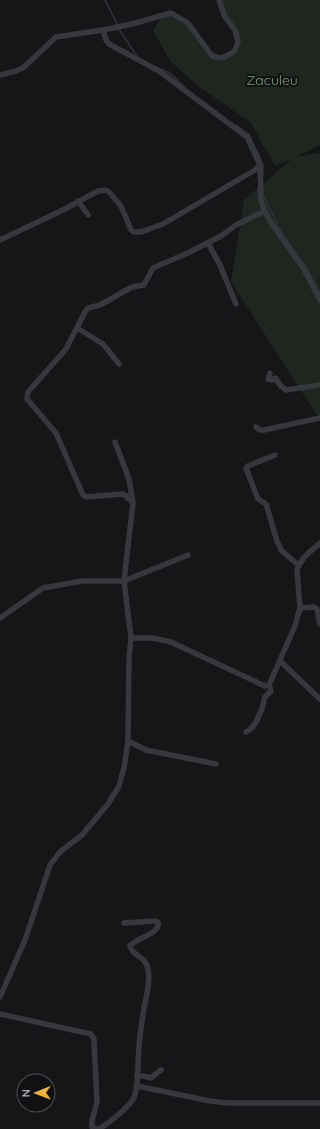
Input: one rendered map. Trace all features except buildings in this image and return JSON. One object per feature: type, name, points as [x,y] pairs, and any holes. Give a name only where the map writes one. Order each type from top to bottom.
[{"type":"street","points":[[0,75],[23,68],[56,37],[128,25],[171,13],[188,23],[212,56],[222,58],[234,52],[238,42],[235,30],[225,17],[219,0]]},
{"type":"street","points":[[103,30],[109,44],[159,71],[247,137],[260,165],[262,201],[265,211],[270,222],[305,271],[320,300]]},
{"type":"street","points":[[0,240],[101,190],[108,191],[121,206],[130,230],[134,232],[142,232],[164,224],[255,170],[260,165]]},
{"type":"street","points":[[78,201],[88,215]]},
{"type":"street","points":[[134,503],[122,494],[86,497],[83,495],[56,433],[27,399],[28,392],[66,349],[88,308],[100,304],[132,287],[142,286],[146,283],[153,268],[208,243],[236,225],[265,211]]},
{"type":"street","points":[[208,243],[220,265],[236,304]]},
{"type":"street","points":[[77,328],[103,344],[119,364]]},
{"type":"street","points":[[270,373],[268,380],[275,378],[286,390],[320,384]]},
{"type":"street","points":[[256,426],[260,430],[264,430],[320,418]]},
{"type":"street","points":[[0,997],[25,940],[50,865],[60,852],[82,835],[108,804],[119,786],[124,768],[128,741],[129,659],[131,638],[124,581],[134,503],[129,479],[115,442]]},
{"type":"street","points":[[275,455],[246,468],[258,499],[266,504],[281,550],[298,566]]},
{"type":"street","points":[[246,732],[252,728],[262,709],[265,697],[271,691],[269,684],[295,626],[300,608],[298,566],[300,561],[320,543]]},
{"type":"street","points":[[0,618],[43,588],[82,581],[124,581],[188,556]]},
{"type":"street","points":[[300,608],[314,607],[317,609],[320,624]]},
{"type":"street","points":[[131,638],[153,638],[171,642],[265,686],[269,684]]},
{"type":"street","points":[[280,661],[320,700]]},
{"type":"street","points":[[128,741],[146,750],[216,764]]},
{"type":"street","points":[[0,1014],[91,1034],[94,1039],[97,1102],[92,1120],[92,1127],[98,1129],[105,1126],[133,1100],[137,1086],[139,1040],[148,980],[148,968],[145,960],[136,954],[130,946],[132,943],[150,934],[158,927],[158,922],[155,921],[124,923]]},
{"type":"street","points":[[137,1076],[151,1078],[161,1070]]},
{"type":"street","points":[[137,1086],[210,1102],[320,1103]]},
{"type":"green space","name":"Zaculeu","points":[[219,0],[320,0],[320,145],[296,157],[320,153],[320,420],[231,282],[244,200],[292,159],[275,166],[250,122],[201,88],[171,62],[153,31],[160,19],[171,16],[188,23],[212,56],[225,57],[234,50],[238,41],[225,17]]},
{"type":"waterway","points":[[105,0],[118,26]]},
{"type":"waterway","points":[[119,29],[138,58]]},
{"type":"waterway","points":[[161,69],[171,74],[183,86]]},
{"type":"waterway","points":[[236,125],[249,134],[263,164],[263,175]]},
{"type":"waterway","points":[[263,195],[281,232],[306,267],[320,293]]}]
